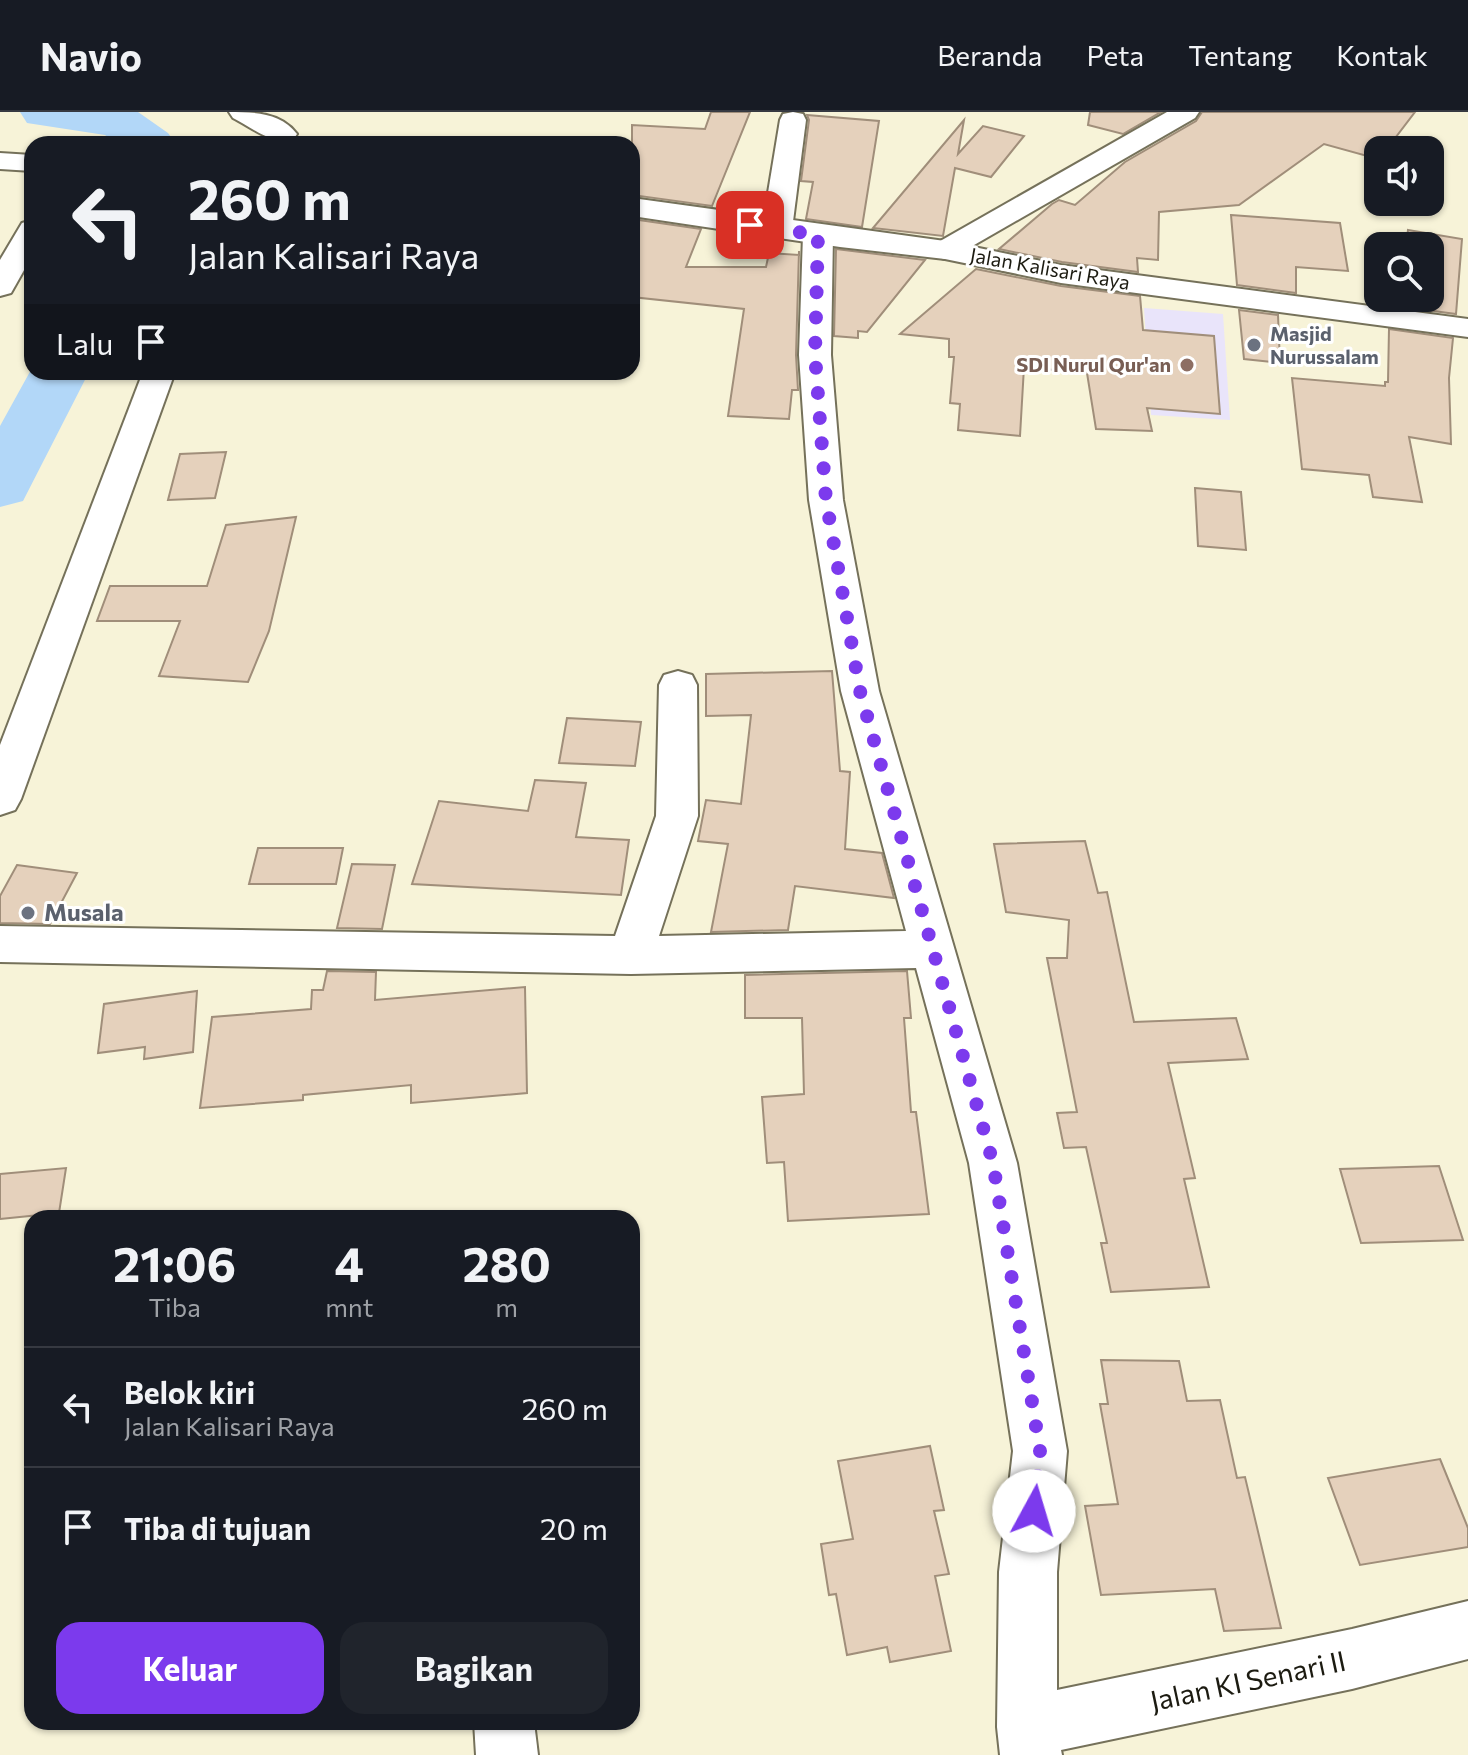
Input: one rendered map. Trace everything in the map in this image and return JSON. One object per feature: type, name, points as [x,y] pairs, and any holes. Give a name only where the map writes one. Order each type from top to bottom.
[{"type":"street","points":[[242,112],[284,130]]},
{"type":"street","points":[[945,250],[1186,112]]},
{"type":"street","points":[[793,120],[798,232],[815,355],[826,500],[860,691],[993,1163],[1040,1451],[1028,1572],[1029,1741]]},
{"type":"street","points":[[0,161],[24,162]]},
{"type":"street","name":"Jalan Kalisari Raya","points":[[640,208],[945,250],[1061,274],[1468,328]]},
{"type":"street","points":[[0,287],[24,244]]},
{"type":"street","points":[[1468,320],[1468,328]]},
{"type":"street","points":[[0,799],[156,380]]},
{"type":"street","points":[[631,955],[677,816],[678,685]]},
{"type":"street","points":[[0,944],[631,955],[933,949]]},
{"type":"street","name":"Jalan KI Senari II","points":[[1029,1741],[1468,1630]]},
{"type":"street","points":[[505,1730],[507,1755]]},
{"type":"shaded area","name":"SDI Nurul Qur'an","points":[[1144,308],[1223,314],[1230,420],[1151,415]]},
{"type":"building","points":[[711,112],[750,112],[712,206],[640,196],[640,136],[632,136],[632,125],[705,129]]},
{"type":"building","points":[[1090,112],[1161,112],[1123,134],[1088,125]]},
{"type":"building","points":[[1202,112],[1415,112],[1397,136],[1364,136],[1364,155],[1324,144],[1239,205],[1159,212],[1158,260],[1137,258],[1138,272],[1062,262],[999,249],[1052,204],[1059,200],[1075,205],[1125,162],[1196,121]]},
{"type":"building","points":[[807,115],[879,121],[862,227],[806,219],[813,182],[801,181],[809,120]]},
{"type":"building","points":[[964,120],[958,154],[983,126],[1024,136],[991,177],[955,168],[943,236],[873,228]]},
{"type":"building","points":[[1231,215],[1340,223],[1348,271],[1296,267],[1296,293],[1237,285]]},
{"type":"building","points":[[640,220],[701,229],[686,267],[766,267],[769,253],[799,255],[798,390],[792,390],[789,419],[728,416],[744,309],[640,298]]},
{"type":"building","points":[[1444,236],[1462,239],[1456,314],[1441,312],[1444,312]]},
{"type":"building","points":[[836,249],[925,260],[867,332],[858,331],[858,338],[834,336]]},
{"type":"building","points":[[976,269],[1061,286],[1140,296],[1143,330],[1214,336],[1220,414],[1147,408],[1152,431],[1096,429],[1087,373],[1024,367],[1020,436],[958,430],[960,404],[950,403],[954,357],[949,357],[949,339],[900,334]]},
{"type":"building","name":"Masjid Nurussalam","points":[[1239,310],[1278,315],[1280,363],[1244,359]]},
{"type":"building","points":[[1389,329],[1453,338],[1449,378],[1451,444],[1409,437],[1422,502],[1373,497],[1369,475],[1302,469],[1292,378],[1385,386],[1388,382]]},
{"type":"building","points":[[226,452],[215,498],[168,500],[180,454]]},
{"type":"building","points":[[1195,488],[1241,492],[1246,550],[1198,546]]},
{"type":"building","points":[[296,517],[269,631],[248,682],[159,676],[180,621],[97,621],[110,586],[207,586],[226,525]]},
{"type":"building","points":[[832,671],[840,771],[850,772],[845,849],[882,853],[894,898],[795,886],[788,930],[711,932],[728,844],[698,841],[706,800],[741,804],[751,715],[706,716],[706,674]]},
{"type":"building","points":[[567,718],[641,722],[635,766],[559,763]]},
{"type":"building","points":[[535,780],[586,783],[576,837],[629,840],[621,895],[412,884],[439,801],[528,811]]},
{"type":"building","points":[[1085,841],[1098,893],[1107,892],[1134,1022],[1236,1018],[1248,1059],[1168,1063],[1195,1178],[1184,1179],[1209,1287],[1111,1292],[1101,1243],[1107,1243],[1086,1147],[1064,1148],[1057,1113],[1077,1112],[1047,958],[1067,958],[1069,920],[1006,912],[994,844]]},
{"type":"building","points":[[258,848],[343,848],[336,884],[249,884]]},
{"type":"building","points":[[352,864],[395,865],[382,929],[337,928]]},
{"type":"building","name":"Musala","points":[[17,865],[77,873],[50,924],[0,923],[0,896]]},
{"type":"building","points":[[327,971],[376,972],[375,1000],[525,987],[527,1093],[411,1103],[411,1085],[303,1095],[303,1100],[200,1108],[212,1017],[311,1009],[312,990],[323,990]]},
{"type":"building","points":[[907,971],[911,1018],[904,1018],[911,1112],[916,1112],[929,1214],[788,1221],[784,1162],[767,1163],[762,1097],[804,1094],[802,1018],[745,1018],[745,975]]},
{"type":"building","points":[[197,991],[193,1052],[144,1059],[145,1047],[98,1053],[104,1004]]},
{"type":"building","points":[[1439,1166],[1463,1240],[1361,1243],[1340,1169]]},
{"type":"building","points":[[66,1168],[59,1210],[24,1210],[24,1217],[0,1219],[0,1174]]},
{"type":"building","points":[[1101,1360],[1179,1361],[1187,1401],[1220,1400],[1237,1478],[1245,1477],[1281,1628],[1224,1631],[1215,1589],[1101,1595],[1085,1506],[1118,1504],[1100,1404],[1108,1404]]},
{"type":"building","points":[[930,1446],[944,1510],[934,1511],[949,1574],[935,1576],[951,1651],[890,1662],[887,1647],[847,1655],[836,1594],[829,1595],[821,1544],[853,1539],[838,1461]]},
{"type":"building","points":[[1440,1459],[1468,1528],[1468,1547],[1360,1565],[1328,1478]]},
{"type":"waterway","points":[[45,112],[119,122],[139,136]]},
{"type":"waterway","points":[[0,486],[55,380]]},
{"type":"place","name":"Masjid Nurussalam","points":[[1254,345]]},
{"type":"place","name":"SDI Nurul Qur'an","points":[[1187,365]]},
{"type":"place","name":"Musala","points":[[28,913]]},
{"type":"route","points":[[750,225],[818,235],[815,355],[826,500],[860,691],[993,1163],[1040,1451],[1034,1511]]}]
